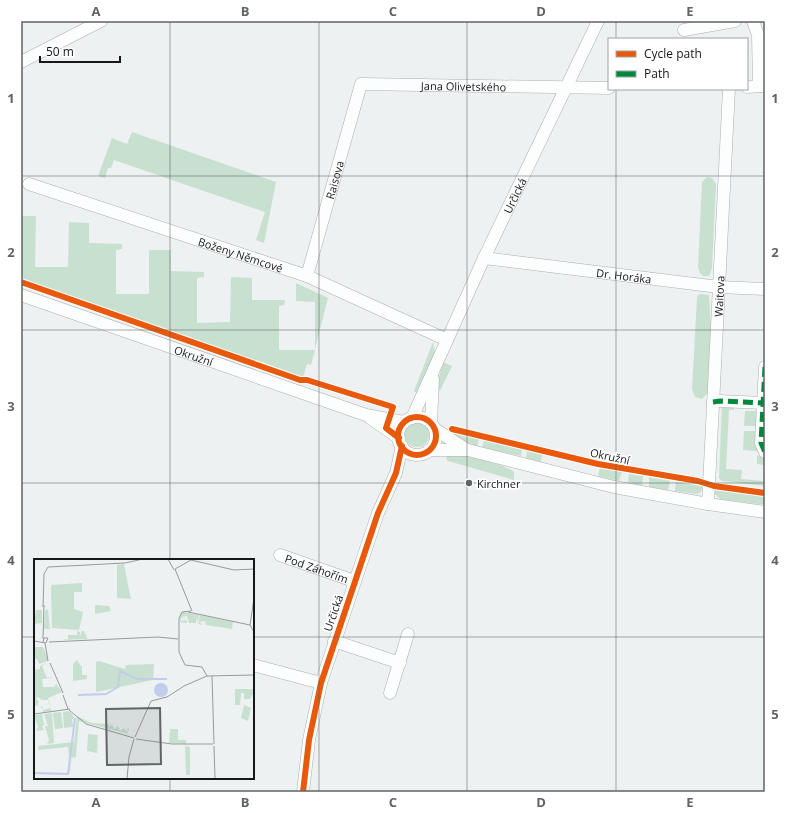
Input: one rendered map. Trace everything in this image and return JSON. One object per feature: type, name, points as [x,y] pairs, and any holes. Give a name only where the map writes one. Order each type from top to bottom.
[{"type":"street","points":[[21,62],[101,21]]},
{"type":"street","name":"Určická","points":[[408,420],[434,370],[484,258],[598,21]]},
{"type":"street","points":[[684,30],[735,21]]},
{"type":"street","points":[[748,87],[762,86],[758,35],[753,21]]},
{"type":"street","name":"Jana Olivetského","points":[[361,84],[608,88]]},
{"type":"street","name":"Raisova","points":[[307,276],[361,84]]},
{"type":"street","name":"Waitova","points":[[708,504],[729,90]]},
{"type":"street","name":"Boženy Němcové","points":[[29,184],[307,276],[447,340]]},
{"type":"street","name":"Dr. Horáka","points":[[484,258],[719,287],[765,289]]},
{"type":"street","name":"Okružní","points":[[21,295],[366,415],[408,420]]},
{"type":"street","points":[[765,367],[761,443],[765,452]]},
{"type":"street","name":"Určická","points":[[433,426],[434,370]]},
{"type":"street","points":[[713,402],[720,400],[763,403]]},
{"type":"street","name":"Okružní","points":[[366,415],[400,442]]},
{"type":"street","points":[[468,450],[424,418],[408,420],[400,429],[400,442],[410,453],[468,450],[607,485],[708,504],[765,512]]},
{"type":"street","points":[[424,452],[435,442],[433,426]]},
{"type":"street","name":"Určická","points":[[303,792],[311,727],[321,683],[354,581],[383,500],[396,473],[400,442]]},
{"type":"street","name":"Určická","points":[[396,473],[424,452]]},
{"type":"street","name":"Pod Záhořím","points":[[280,555],[354,581]]},
{"type":"street","points":[[390,693],[408,634]]},
{"type":"street","points":[[334,641],[400,663]]},
{"type":"street","points":[[254,665],[321,683]]},
{"type":"green space","points":[[132,132],[276,182],[264,243],[256,240],[265,212],[114,160],[111,168],[108,168],[105,178],[98,176],[112,138],[127,144]]},
{"type":"green space","points":[[707,177],[712,178],[716,184],[712,268],[709,276],[703,276],[698,267],[702,182]]},
{"type":"green space","points":[[21,216],[36,216],[35,267],[68,267],[69,222],[89,223],[89,243],[122,244],[122,249],[116,250],[116,294],[149,294],[149,250],[171,250],[171,271],[204,272],[204,277],[197,278],[197,323],[230,322],[231,277],[252,278],[252,300],[285,300],[284,305],[279,306],[279,350],[315,350],[311,365],[307,364],[303,377],[21,281]]},
{"type":"green space","points":[[296,283],[328,298],[315,349],[315,302],[296,301]]},
{"type":"green space","points":[[699,294],[709,295],[711,329],[708,393],[702,399],[695,397],[692,389],[697,298]]},
{"type":"green space","points":[[433,342],[435,353],[418,394],[414,391]]},
{"type":"green space","points":[[443,362],[452,366],[440,391],[436,389]]},
{"type":"green space","points":[[722,402],[734,407],[734,410],[729,410],[726,469],[742,470],[741,479],[765,481],[765,486],[722,481],[719,478]]},
{"type":"green space","points":[[745,411],[759,411],[758,426],[744,426]]},
{"type":"green space","points":[[417,423],[422,424],[428,430],[428,440],[422,446],[417,447],[412,446],[406,440],[405,435],[406,430],[412,424]]},
{"type":"green space","points":[[744,431],[758,431],[757,451],[743,450]]},
{"type":"green space","points":[[453,433],[479,439],[477,446],[453,437]]},
{"type":"green space","points":[[484,440],[522,449],[521,456],[482,448]]},
{"type":"green space","points":[[527,451],[542,454],[541,462],[526,458]]},
{"type":"green space","points":[[448,453],[483,460],[502,466],[514,472],[514,480],[448,461],[446,459]]},
{"type":"green space","points":[[757,455],[765,458],[765,465],[757,464]]},
{"type":"green space","points":[[600,468],[622,472],[619,481],[598,476]]},
{"type":"green space","points":[[629,474],[643,476],[642,486],[628,482]]},
{"type":"green space","points":[[649,477],[670,481],[668,490],[649,487]]},
{"type":"green space","points":[[676,482],[703,486],[701,492],[697,494],[675,491]]},
{"type":"green space","points":[[715,484],[765,489],[765,491]]},
{"type":"green space","points":[[714,488],[765,495],[765,505],[720,499],[715,494]]},
{"type":"marked path","points":[[765,367],[761,443],[765,452]]},
{"type":"marked path","points":[[713,402],[763,403]]},
{"type":"cycle path","points":[[21,282],[300,380],[307,380],[393,407],[386,428],[399,438]]},
{"type":"cycle path","points":[[417,417],[430,423],[436,436],[430,449],[417,455],[404,449],[398,436],[404,423],[417,417]]},
{"type":"cycle path","points":[[452,429],[598,464],[698,481],[714,486],[765,493]]},
{"type":"cycle path","points":[[303,792],[309,740],[321,683],[378,513],[396,473],[402,446]]},
{"type":"place","name":"Kirchner","points":[[469,483]]}]
